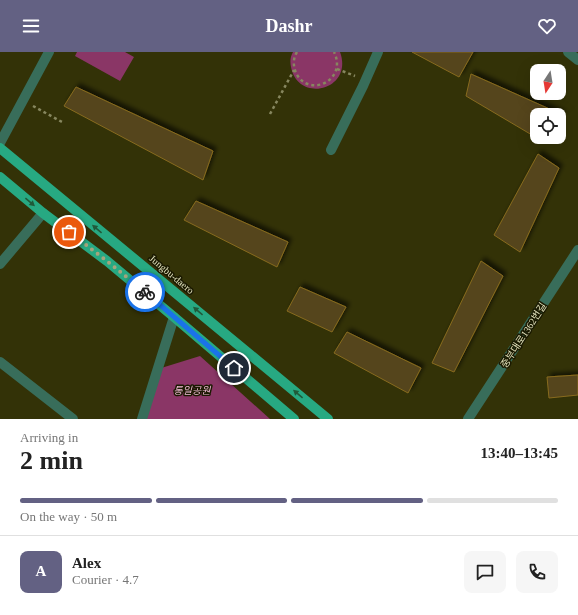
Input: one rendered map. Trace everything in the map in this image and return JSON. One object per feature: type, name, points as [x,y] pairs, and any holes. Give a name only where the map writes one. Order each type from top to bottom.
[{"type":"main road","name":"Jungbu-daero","points":[[0,148],[328,419]]},
{"type":"main road","points":[[0,177],[43,213],[107,261],[174,316],[294,419]]},
{"type":"street","points":[[0,143],[49,52]]},
{"type":"street","points":[[331,150],[378,52]]},
{"type":"street","points":[[568,52],[578,60]]},
{"type":"street","points":[[0,264],[43,213]]},
{"type":"street","name":"중부대로1362번길","points":[[468,419],[578,250]]},
{"type":"street","points":[[142,419],[174,316]]},
{"type":"street","points":[[0,362],[73,419]]},
{"type":"path","points":[[270,114],[294,70],[295,56],[297,52]]},
{"type":"path","points":[[294,70],[298,76],[309,85],[316,86],[323,84],[334,76],[337,69],[338,63],[334,52]]},
{"type":"path","points":[[337,69],[365,80]]},
{"type":"path","points":[[23,101],[62,122]]},
{"type":"green space","points":[[77,52],[125,52],[134,57],[120,81],[75,56]]},
{"type":"green space","points":[[293,52],[340,52],[342,65],[339,76],[332,83],[323,88],[313,89],[304,86],[296,79],[291,67],[290,60]]},
{"type":"green space","name":"통일공원","points":[[200,356],[270,419],[142,419],[158,369]]},
{"type":"building","points":[[412,52],[473,52],[459,77]]},
{"type":"building","points":[[471,74],[547,108],[530,108],[530,134],[466,96]]},
{"type":"building","points":[[76,87],[213,151],[203,180],[64,106]]},
{"type":"building","points":[[538,154],[559,168],[520,252],[494,235]]},
{"type":"building","points":[[196,201],[288,242],[277,267],[184,220]]},
{"type":"building","points":[[481,261],[503,276],[454,372],[432,363]]},
{"type":"building","points":[[300,287],[346,307],[332,332],[287,311]]},
{"type":"building","points":[[347,332],[421,368],[408,393],[334,353]]},
{"type":"building","points":[[578,375],[578,395],[549,398],[547,377]]},
{"type":"way so far","points":[[69,232],[145,292]]},
{"type":"route","points":[[145,292],[234,368]]}]
